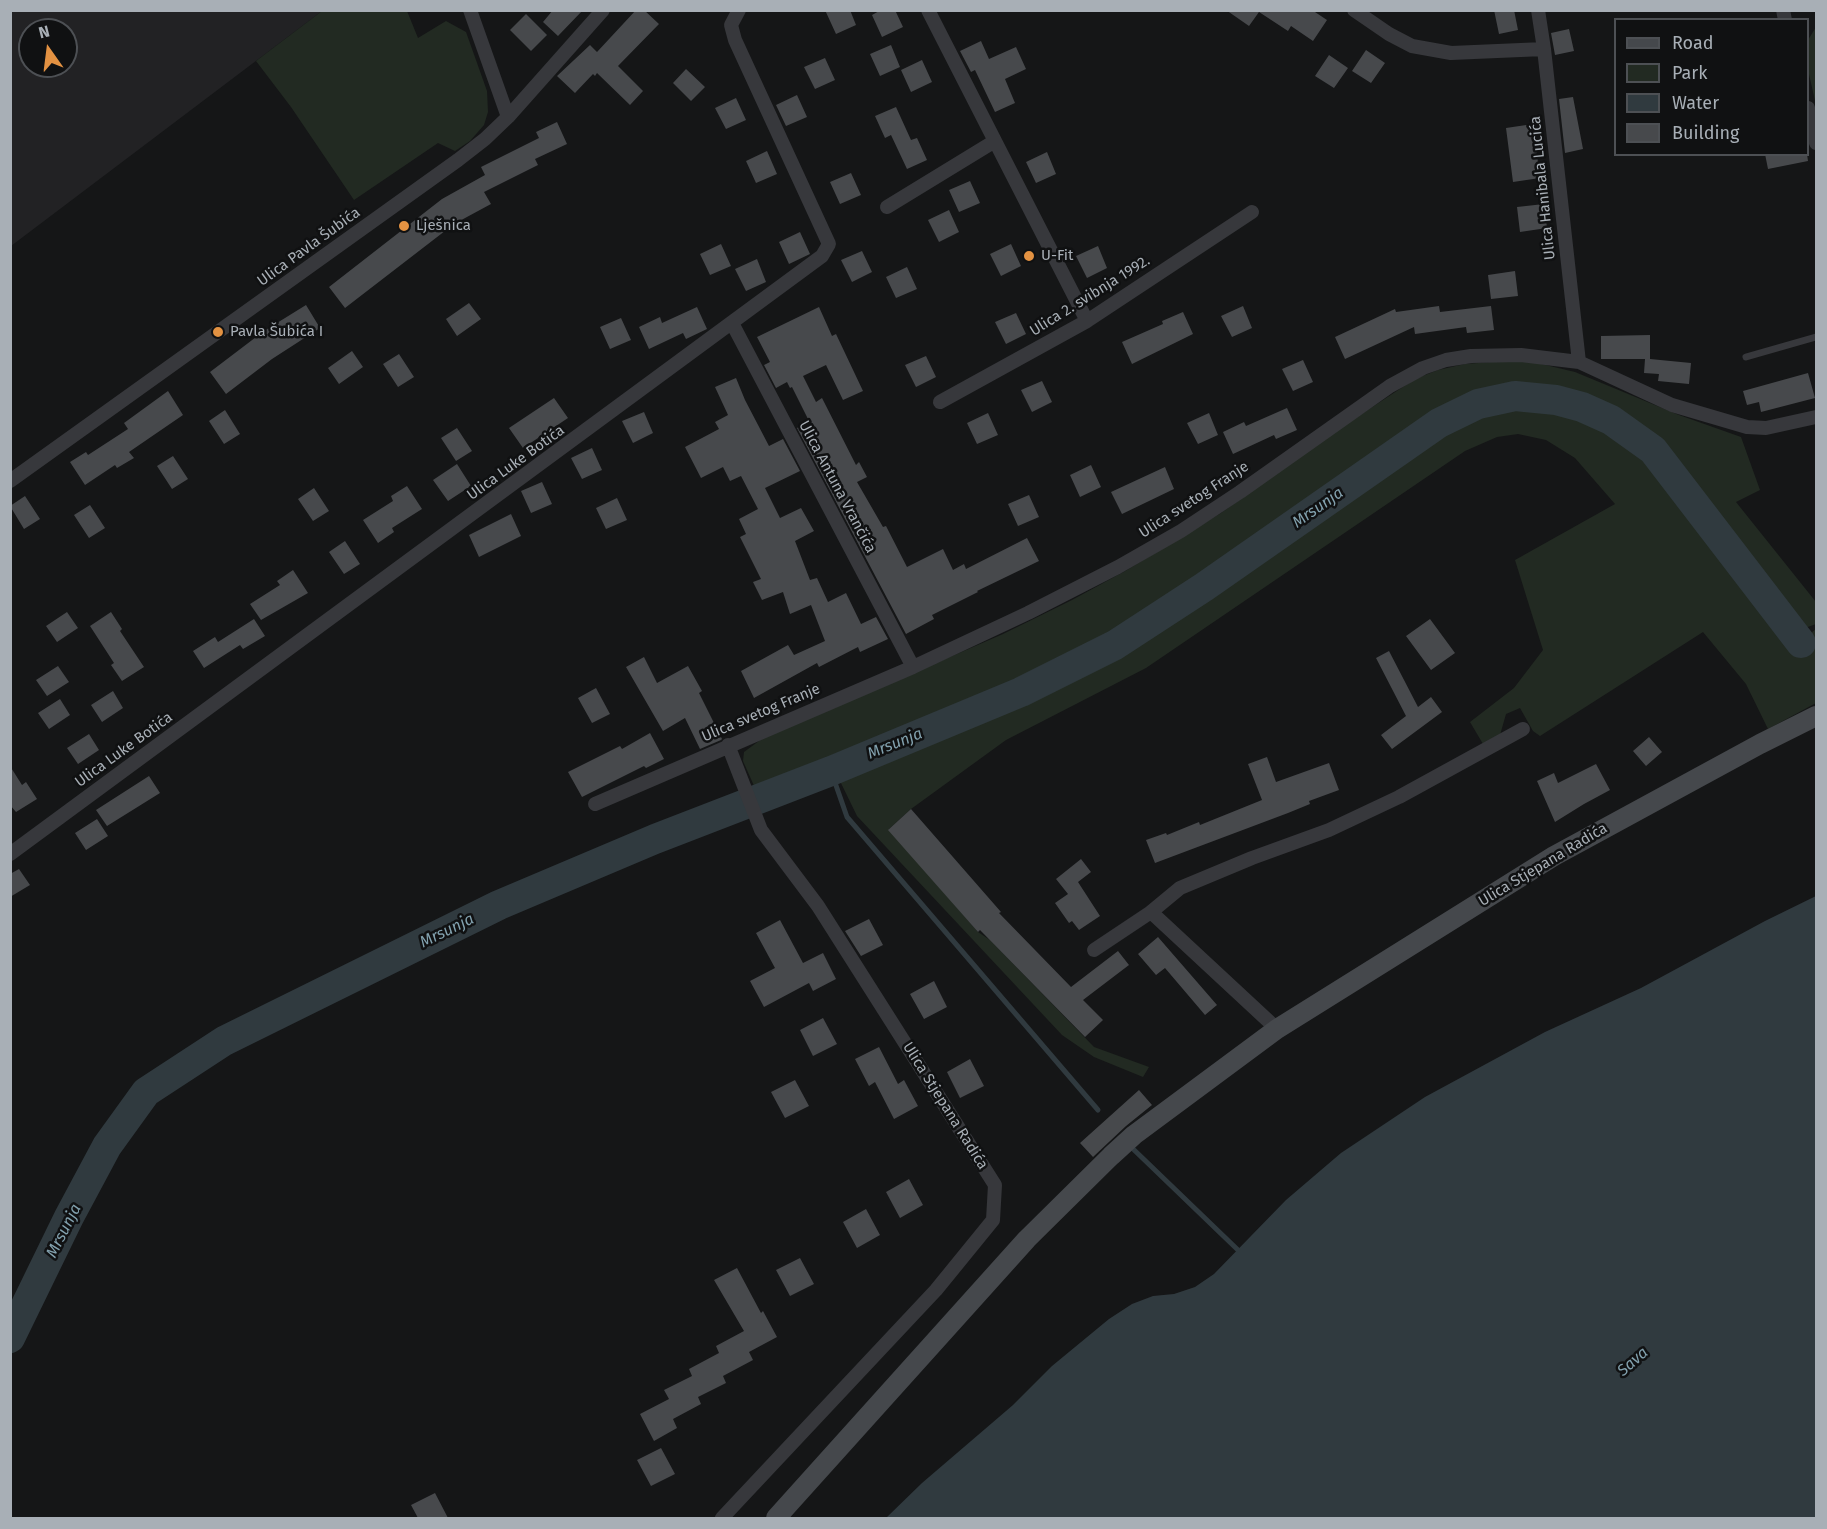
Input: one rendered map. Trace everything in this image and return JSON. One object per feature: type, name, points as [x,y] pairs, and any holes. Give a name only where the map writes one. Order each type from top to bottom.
[{"type":"main road","name":"Ulica Stjepana Radića","points":[[776,1518],[1027,1239],[1134,1135],[1277,1029],[1554,856],[1816,716]]},
{"type":"street","points":[[470,10],[508,117]]},
{"type":"street","name":"Ulica Pavla Šubića","points":[[10,481],[485,139],[508,117],[603,10]]},
{"type":"street","name":"Ulica Luke Botića","points":[[10,854],[822,256],[829,244],[735,40],[731,25],[739,10]]},
{"type":"street","points":[[928,10],[1087,321]]},
{"type":"street","name":"Ulica Hanibala Lucića","points":[[1538,10],[1579,362]]},
{"type":"street","points":[[1354,11],[1412,46],[1451,52],[1544,49]]},
{"type":"street","points":[[1809,112],[1816,143]]},
{"type":"street","points":[[886,207],[994,141]]},
{"type":"street","name":"Ulica 2. svibnja 1992.","points":[[940,402],[1087,321],[1252,212]]},
{"type":"street","name":"Ulica Antuna Vrančića","points":[[732,323],[913,666]]},
{"type":"street","name":"Ulica svetog Franje","points":[[595,804],[913,666],[1028,613],[1118,567],[1181,531],[1240,492],[1381,392],[1423,368],[1446,360],[1521,355],[1579,362],[1672,405],[1747,427],[1766,428],[1816,417]]},
{"type":"street","points":[[1094,950],[1151,912],[1180,888],[1252,858],[1329,830],[1399,797],[1523,729]]},
{"type":"street","name":"Ulica Stjepana Radića","points":[[722,1518],[936,1290],[993,1220],[995,1185],[818,906],[761,830],[728,745]]},
{"type":"street","points":[[1151,912],[1277,1029]]},
{"type":"lane","points":[[1746,357],[1816,337]]},
{"type":"shaded area","points":[[11,11],[322,11],[11,246]]},
{"type":"green space","points":[[322,11],[407,11],[418,38],[446,21],[466,32],[487,91],[488,112],[484,125],[470,141],[455,151],[438,143],[354,200],[291,107],[256,61]]},
{"type":"green space","points":[[1816,27],[1816,105],[1809,74],[1809,38]]},
{"type":"green space","points":[[1504,361],[1533,362],[1575,372],[1679,415],[1741,437],[1760,490],[1736,502],[1816,602],[1816,624],[1805,628],[1671,452],[1638,424],[1622,413],[1575,393],[1545,386],[1507,386],[1482,391],[1441,407],[1118,629],[1019,679],[755,788],[743,761],[744,752],[763,738],[1003,634],[1127,570],[1221,513],[1345,425],[1415,379],[1438,370],[1465,364]]},
{"type":"green space","points":[[1530,408],[1563,412],[1623,439],[1650,463],[1689,510],[1789,650],[1816,629],[1816,703],[1768,729],[1746,684],[1703,632],[1540,736],[1533,731],[1520,708],[1506,714],[1500,735],[1483,744],[1470,722],[1514,688],[1543,650],[1515,560],[1615,504],[1575,458],[1546,440],[1518,434],[1497,437],[1465,451],[1146,668],[1006,740],[911,809],[889,829],[978,932],[990,940],[1094,1047],[1149,1067],[1143,1077],[1094,1057],[1062,1035],[857,816],[839,779],[1077,678],[1160,630],[1426,445],[1468,419],[1501,409]]},
{"type":"water","name":"Sava","points":[[1816,896],[1816,1518],[886,1518],[922,1483],[1013,1405],[1052,1366],[1109,1319],[1132,1304],[1153,1296],[1174,1294],[1195,1287],[1214,1274],[1286,1200],[1341,1153],[1425,1097],[1545,1032],[1641,988]]},
{"type":"building","points":[[553,10],[583,10],[558,36],[543,22]]},
{"type":"building","points":[[636,10],[644,10],[659,24],[618,66],[643,91],[630,105],[597,73],[595,76],[593,74],[575,93],[557,76],[590,45],[597,52]]},
{"type":"building","points":[[825,10],[850,10],[856,25],[836,34]]},
{"type":"building","points":[[881,10],[895,10],[903,27],[882,37],[872,15]]},
{"type":"building","points":[[1226,10],[1312,10],[1327,20],[1313,41],[1291,26],[1288,31],[1259,12],[1249,26]]},
{"type":"building","points":[[1494,10],[1514,10],[1518,30],[1499,34]]},
{"type":"building","points":[[526,14],[547,35],[531,51],[510,30]]},
{"type":"building","points":[[1569,29],[1574,51],[1555,55],[1551,33]]},
{"type":"building","points":[[981,41],[989,59],[1016,47],[1026,69],[1005,79],[1015,103],[995,112],[975,70],[971,72],[960,51]]},
{"type":"building","points":[[891,45],[900,67],[880,76],[870,54]]},
{"type":"building","points":[[1366,50],[1385,63],[1371,83],[1352,71]]},
{"type":"building","points":[[1329,55],[1348,68],[1334,88],[1315,76]]},
{"type":"building","points":[[825,58],[835,80],[815,89],[804,67]]},
{"type":"building","points":[[922,60],[932,82],[911,92],[901,70]]},
{"type":"building","points":[[686,69],[705,87],[691,101],[673,83]]},
{"type":"building","points":[[797,95],[807,117],[786,126],[776,105]]},
{"type":"building","points":[[1573,97],[1583,149],[1565,153],[1559,99]]},
{"type":"building","points":[[736,98],[746,120],[726,129],[715,108]]},
{"type":"building","points":[[896,107],[911,140],[917,138],[927,160],[907,169],[891,135],[885,138],[875,116]]},
{"type":"building","points":[[557,122],[567,144],[535,159],[538,165],[484,192],[491,204],[454,224],[345,308],[329,287],[442,199],[485,175],[481,167],[539,138],[536,132]]},
{"type":"building","points":[[1533,124],[1540,178],[1513,182],[1506,128]]},
{"type":"building","points":[[767,151],[777,174],[756,183],[746,161]]},
{"type":"building","points":[[1047,152],[1056,174],[1036,183],[1026,162]]},
{"type":"building","points":[[1765,156],[1807,156],[1808,161],[1768,169]]},
{"type":"building","points":[[851,173],[861,195],[840,204],[830,182]]},
{"type":"building","points":[[970,181],[980,203],[959,212],[949,190]]},
{"type":"building","points":[[1544,204],[1547,228],[1520,232],[1517,207]]},
{"type":"building","points":[[949,210],[959,232],[939,242],[928,220]]},
{"type":"building","points":[[800,232],[810,254],[789,264],[779,242]]},
{"type":"building","points":[[721,244],[731,266],[710,275],[700,254]]},
{"type":"building","points":[[1011,244],[1021,266],[1001,276],[990,254]]},
{"type":"building","points":[[1098,246],[1107,268],[1087,278],[1076,256]]},
{"type":"building","points":[[862,251],[872,272],[852,282],[841,260]]},
{"type":"building","points":[[757,259],[766,282],[746,291],[735,269]]},
{"type":"building","points":[[907,267],[917,289],[896,298],[886,277]]},
{"type":"building","points":[[1515,271],[1518,296],[1491,299],[1488,275]]},
{"type":"building","points":[[469,303],[481,319],[457,336],[446,319]]},
{"type":"building","points":[[306,305],[320,328],[272,359],[226,394],[210,372],[264,331]]},
{"type":"building","points":[[1243,306],[1252,328],[1232,337],[1221,316]]},
{"type":"building","points":[[1439,306],[1440,312],[1491,306],[1494,330],[1467,333],[1466,327],[1415,334],[1414,327],[1345,359],[1335,337],[1395,309],[1396,312]]},
{"type":"building","points":[[697,307],[707,329],[686,339],[683,333],[649,349],[639,327],[660,317],[662,323]]},
{"type":"building","points":[[819,307],[832,336],[836,334],[863,391],[843,400],[826,365],[803,376],[816,402],[822,398],[856,465],[859,462],[867,477],[857,482],[883,527],[886,526],[907,567],[943,549],[953,570],[964,564],[966,569],[1027,538],[1039,561],[932,615],[934,619],[906,634],[797,428],[809,421],[792,387],[790,388],[787,382],[776,388],[764,365],[770,362],[757,337]]},
{"type":"building","points":[[1183,312],[1193,334],[1132,364],[1122,342],[1163,324],[1162,321]]},
{"type":"building","points":[[1016,313],[1026,334],[1006,344],[995,322]]},
{"type":"building","points":[[621,318],[631,340],[610,349],[600,327]]},
{"type":"building","points":[[1650,335],[1650,359],[1691,363],[1689,384],[1658,381],[1659,374],[1644,373],[1645,359],[1601,359],[1601,336]]},
{"type":"building","points":[[352,351],[363,367],[339,384],[328,368]]},
{"type":"building","points":[[399,354],[414,377],[398,387],[383,364]]},
{"type":"building","points":[[926,356],[936,377],[916,387],[905,365]]},
{"type":"building","points":[[1303,360],[1313,382],[1293,391],[1282,369]]},
{"type":"building","points":[[1808,373],[1815,398],[1761,412],[1759,402],[1747,405],[1743,391]]},
{"type":"building","points":[[736,378],[769,446],[783,439],[800,471],[765,488],[780,518],[801,508],[814,531],[795,541],[810,580],[817,578],[828,602],[846,593],[861,624],[876,617],[888,639],[860,652],[858,647],[819,667],[817,663],[754,698],[741,671],[788,645],[794,655],[825,641],[811,605],[790,614],[783,592],[762,600],[753,582],[761,579],[740,537],[746,534],[739,519],[758,509],[741,476],[730,481],[723,467],[701,478],[685,447],[719,429],[715,422],[728,415],[715,387]]},
{"type":"building","points":[[1042,381],[1052,402],[1032,412],[1021,390]]},
{"type":"building","points":[[168,391],[183,415],[129,452],[134,458],[117,468],[115,465],[85,485],[70,462],[86,452],[88,455],[128,429],[124,423]]},
{"type":"building","points":[[554,398],[568,418],[523,448],[509,428]]},
{"type":"building","points":[[1287,408],[1297,430],[1276,439],[1274,435],[1233,454],[1223,432],[1244,422],[1246,426]]},
{"type":"building","points":[[225,410],[240,434],[224,444],[209,421]]},
{"type":"building","points":[[644,412],[653,433],[633,443],[622,421]]},
{"type":"building","points":[[988,413],[998,435],[977,444],[967,423]]},
{"type":"building","points":[[1209,413],[1218,435],[1198,444],[1187,423]]},
{"type":"building","points":[[457,428],[472,451],[456,461],[441,438]]},
{"type":"building","points":[[592,448],[602,470],[582,479],[571,458]]},
{"type":"building","points":[[173,456],[188,479],[172,489],[157,466]]},
{"type":"building","points":[[457,464],[471,486],[448,501],[433,480]]},
{"type":"building","points":[[1091,465],[1101,487],[1080,497],[1070,475]]},
{"type":"building","points":[[1165,467],[1174,489],[1122,514],[1111,492]]},
{"type":"building","points":[[542,482],[552,504],[531,513],[521,491]]},
{"type":"building","points":[[407,486],[422,509],[392,528],[394,532],[378,543],[363,520],[393,501],[391,496]]},
{"type":"building","points":[[314,488],[329,511],[313,521],[298,499]]},
{"type":"building","points":[[1029,495],[1039,517],[1018,526],[1008,504]]},
{"type":"building","points":[[25,496],[40,519],[24,529],[10,506]]},
{"type":"building","points":[[617,498],[627,520],[606,529],[596,508]]},
{"type":"building","points":[[90,505],[105,528],[89,538],[74,515]]},
{"type":"building","points":[[511,514],[521,536],[479,557],[469,535]]},
{"type":"building","points":[[345,541],[360,564],[344,574],[329,552]]},
{"type":"building","points":[[293,570],[308,593],[261,620],[250,604],[280,585],[277,581]]},
{"type":"building","points":[[67,612],[78,628],[57,642],[46,626]]},
{"type":"building","points":[[111,612],[122,629],[120,631],[144,667],[122,681],[111,665],[114,663],[90,626]]},
{"type":"building","points":[[254,619],[265,636],[243,649],[240,645],[204,668],[193,651],[215,637],[218,642]]},
{"type":"building","points":[[1430,619],[1455,653],[1431,670],[1406,636]]},
{"type":"building","points":[[1389,651],[1418,707],[1431,697],[1442,712],[1392,749],[1381,735],[1406,716],[1376,658]]},
{"type":"building","points":[[644,657],[657,683],[688,666],[702,691],[699,693],[721,740],[700,749],[685,718],[663,731],[626,667]]},
{"type":"building","points":[[58,666],[69,682],[47,696],[36,680]]},
{"type":"building","points":[[596,688],[610,714],[592,723],[578,698]]},
{"type":"building","points":[[113,691],[123,708],[102,722],[91,705]]},
{"type":"building","points":[[60,699],[70,715],[49,729],[38,713]]},
{"type":"building","points":[[650,733],[664,759],[646,768],[644,766],[582,797],[568,772],[620,746],[622,749]]},
{"type":"building","points":[[89,734],[99,750],[78,764],[67,748]]},
{"type":"building","points":[[1649,737],[1662,752],[1646,766],[1633,751]]},
{"type":"building","points":[[1267,757],[1276,782],[1329,763],[1339,790],[1309,801],[1310,804],[1288,813],[1155,863],[1146,840],[1166,833],[1167,835],[1199,822],[1200,825],[1262,800],[1248,764]]},
{"type":"building","points":[[1596,764],[1610,790],[1555,822],[1537,781],[1554,773],[1558,783]]},
{"type":"building","points":[[10,766],[22,785],[26,782],[37,799],[16,812],[10,805]]},
{"type":"building","points":[[149,776],[160,793],[107,826],[96,810]]},
{"type":"building","points":[[911,809],[1001,912],[999,913],[1071,987],[1118,951],[1129,965],[1083,1000],[1103,1020],[1085,1037],[980,930],[978,932],[888,830]]},
{"type":"building","points":[[97,819],[108,836],[86,850],[75,833]]},
{"type":"building","points":[[1081,859],[1091,872],[1078,882],[1100,916],[1079,930],[1072,921],[1069,923],[1055,903],[1068,894],[1056,879]]},
{"type":"building","points":[[19,869],[30,885],[10,897],[10,874]]},
{"type":"building","points":[[869,919],[883,945],[861,956],[845,931]]},
{"type":"building","points":[[780,920],[803,963],[823,953],[836,979],[813,991],[809,983],[764,1007],[750,981],[775,968],[756,933]]},
{"type":"building","points":[[1158,937],[1217,1005],[1205,1015],[1165,968],[1156,975],[1138,954]]},
{"type":"building","points":[[934,981],[947,1007],[924,1019],[910,994]]},
{"type":"building","points":[[823,1018],[837,1044],[813,1056],[800,1030]]},
{"type":"building","points":[[879,1047],[898,1084],[904,1080],[918,1106],[894,1119],[875,1082],[869,1086],[855,1059]]},
{"type":"building","points":[[970,1059],[984,1086],[960,1098],[947,1072]]},
{"type":"building","points":[[795,1080],[809,1106],[785,1118],[771,1092]]},
{"type":"building","points":[[1139,1090],[1152,1105],[1093,1157],[1080,1143]]},
{"type":"building","points":[[909,1179],[923,1205],[900,1218],[886,1192]]},
{"type":"building","points":[[866,1209],[880,1235],[857,1248],[843,1222]]},
{"type":"building","points":[[800,1258],[814,1284],[790,1296],[776,1270]]},
{"type":"building","points":[[737,1268],[761,1313],[763,1311],[777,1337],[749,1352],[753,1360],[723,1376],[726,1383],[698,1397],[701,1404],[673,1419],[677,1428],[654,1441],[640,1414],[669,1399],[664,1390],[692,1376],[689,1369],[719,1353],[716,1346],[744,1331],[714,1280]]},
{"type":"building","points":[[661,1448],[675,1474],[651,1486],[637,1460]]},
{"type":"building","points":[[435,1493],[448,1518],[418,1518],[411,1505]]},
{"type":"waterway","name":"Mrsunja","points":[[10,1338],[69,1217],[107,1146],[146,1092],[224,1041],[499,905],[655,839],[831,771],[1021,692],[1115,645],[1204,587],[1439,423],[1478,404],[1515,396],[1556,400],[1582,407],[1611,420],[1653,450],[1801,643]]},
{"type":"waterway","points":[[831,771],[847,817],[1098,1110]]},
{"type":"waterway","points":[[1130,1146],[1238,1250]]},
{"type":"place","name":"Lješnica","points":[[404,226]]},
{"type":"place","name":"U-Fit","points":[[1029,256]]},
{"type":"place","name":"Pavla Šubića I","points":[[218,332]]}]
